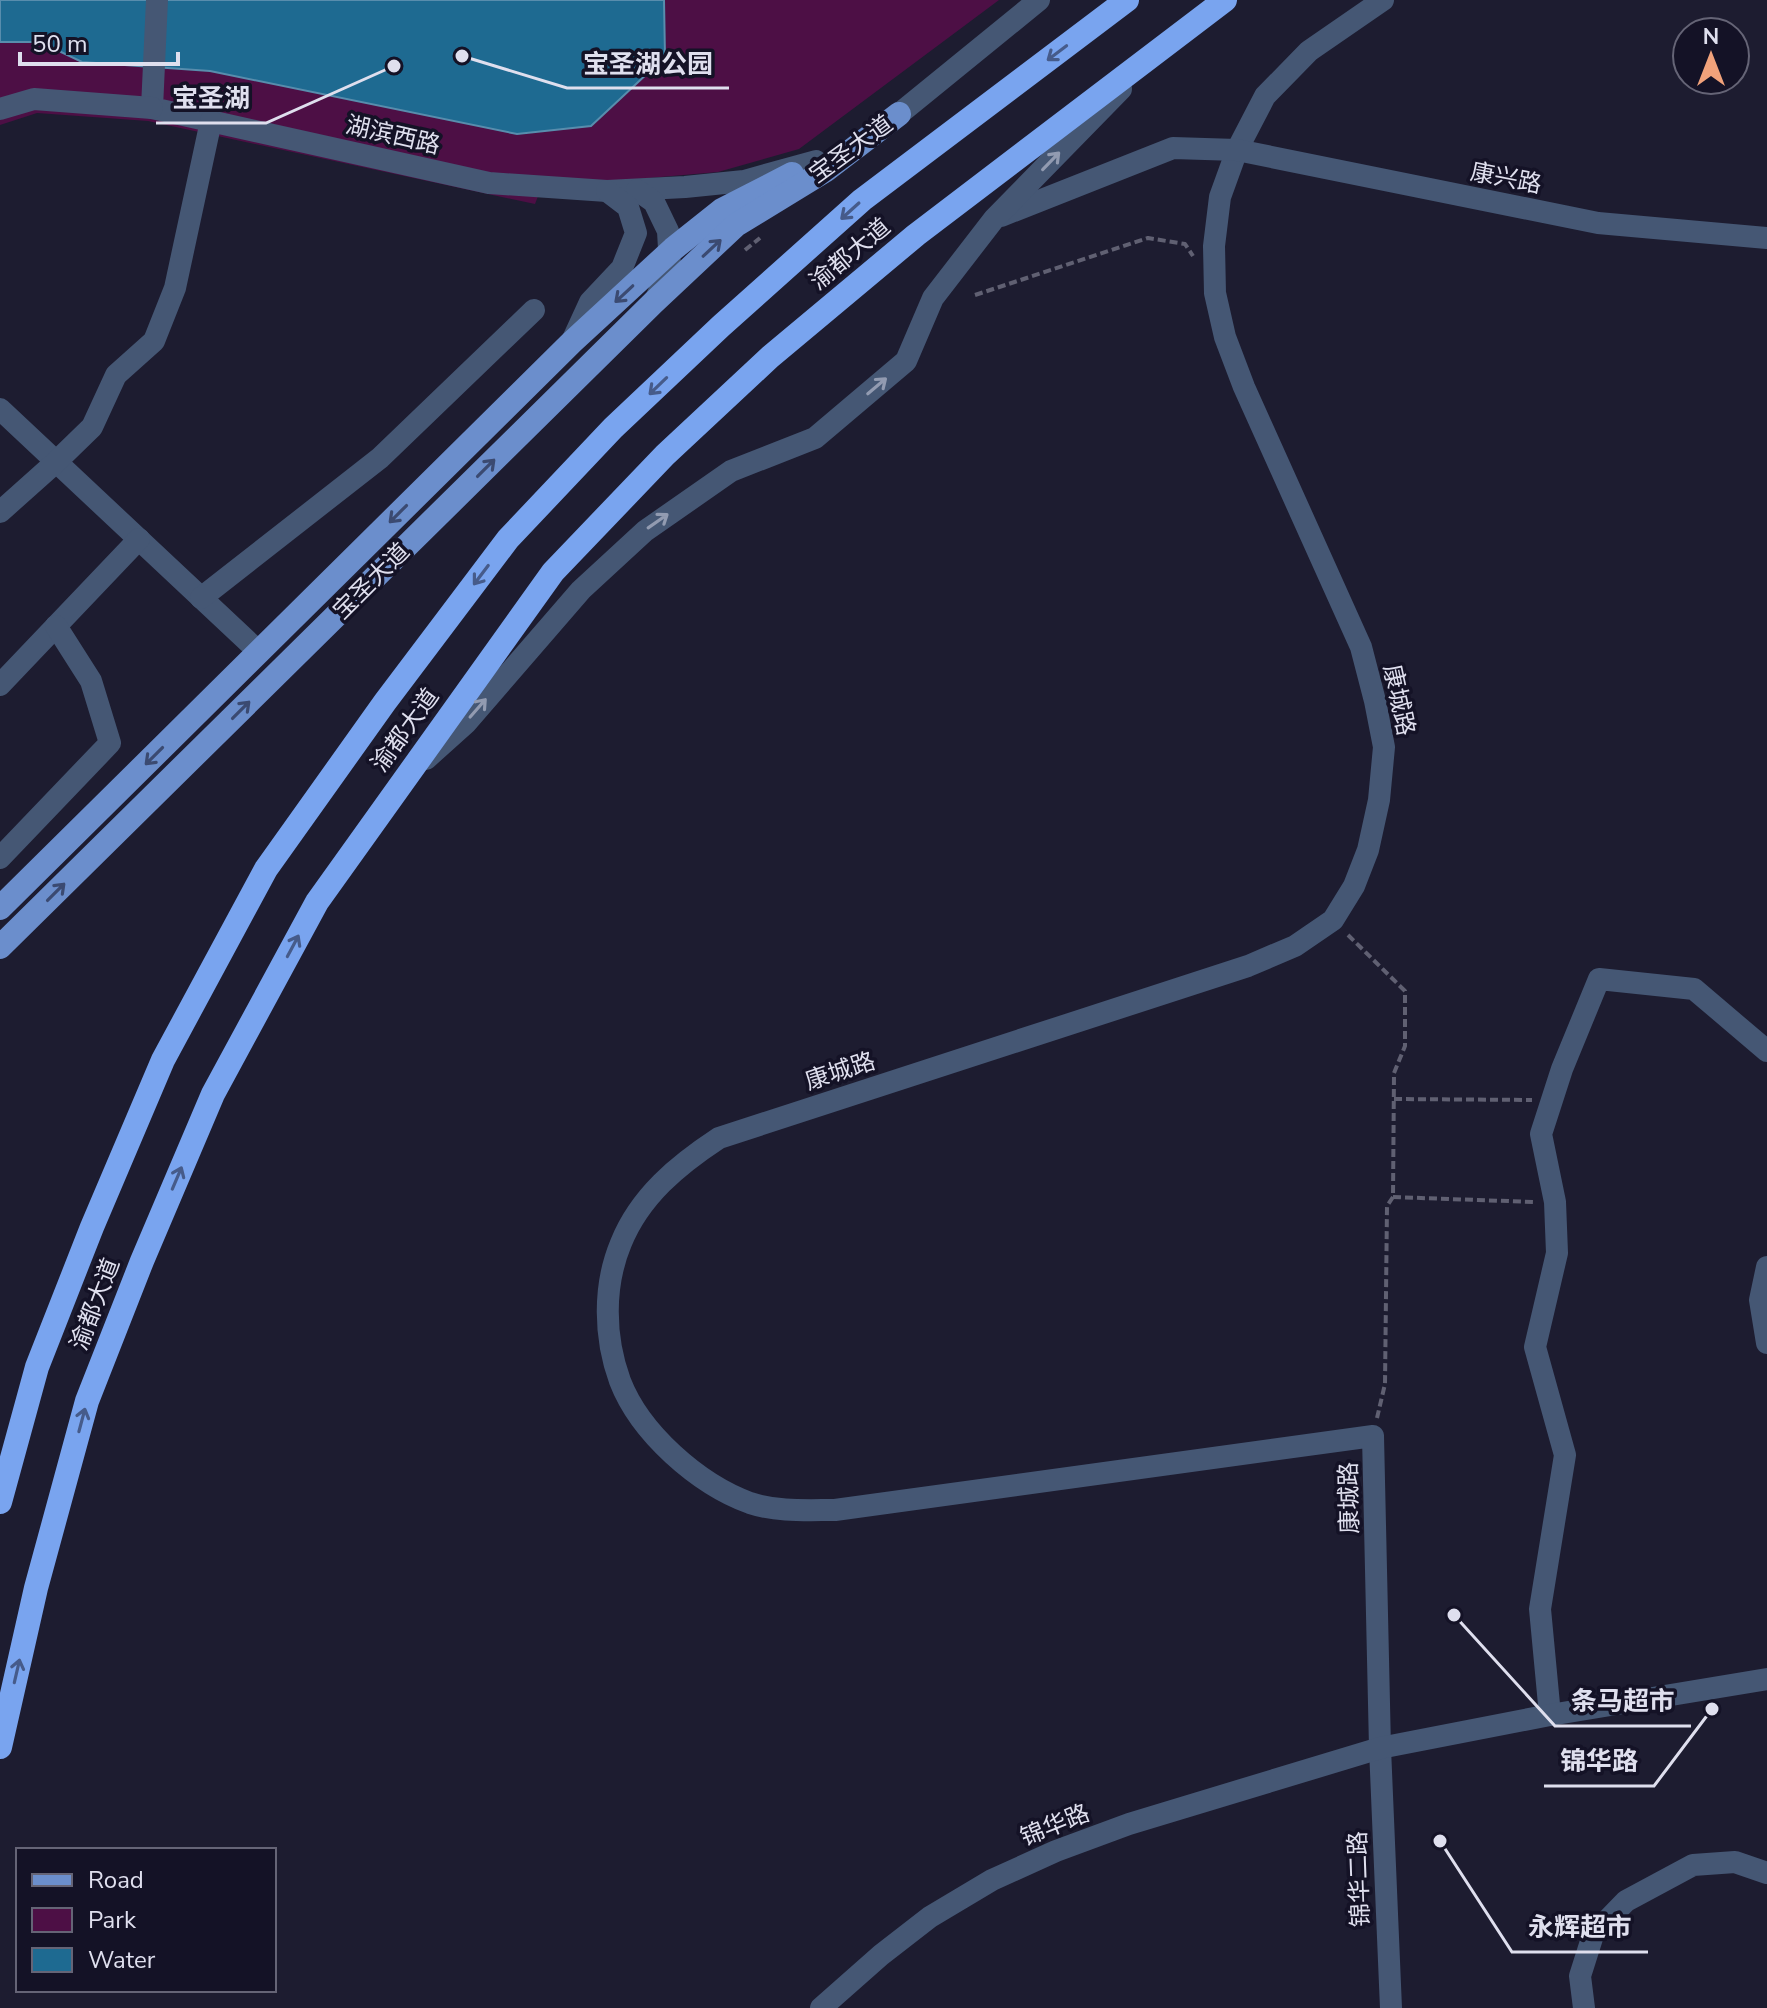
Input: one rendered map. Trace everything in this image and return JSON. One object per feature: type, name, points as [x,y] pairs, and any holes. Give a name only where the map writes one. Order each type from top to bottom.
[{"type":"highway","name":"渝都大道","points":[[0,1747],[36,1588],[87,1401],[213,1094],[317,902],[553,572],[665,455],[770,357],[916,235],[1225,0]]},
{"type":"highway","name":"渝都大道","points":[[0,1502],[37,1367],[163,1060],[266,869],[385,702],[508,539],[613,428],[710,336],[862,200],[1124,2]]},
{"type":"main road","name":"宝圣大道","points":[[0,908],[572,342],[669,253],[722,210],[899,114]]},
{"type":"main road","name":"宝圣大道","points":[[0,947],[654,302],[736,225],[826,170],[899,114]]},
{"type":"street","points":[[152,108],[157,0]]},
{"type":"street","points":[[899,114],[1039,0]]},
{"type":"street","name":"康城路","points":[[1380,1748],[1373,1436],[835,1510],[793,1511],[752,1504],[714,1486],[681,1462],[655,1436],[621,1381],[607,1314],[610,1277],[621,1242],[637,1212],[660,1184],[689,1158],[719,1138],[1248,966],[1295,946],[1333,920],[1354,886],[1368,850],[1379,800],[1384,747],[1375,701],[1361,647],[1244,387],[1225,337],[1215,293],[1214,246],[1220,197],[1237,150],[1265,96],[1309,51],[1383,0]]},
{"type":"street","points":[[402,782],[466,723],[581,590],[645,531],[731,471],[815,438],[906,361],[933,298],[994,219],[1157,51]]},
{"type":"street","name":"湖滨西路","points":[[0,109],[34,99],[152,108],[489,183],[607,191],[744,181],[816,161]]},
{"type":"street","points":[[0,512],[92,427],[116,375],[154,341],[175,288],[211,121]]},
{"type":"street","name":"康兴路","points":[[994,219],[1173,148],[1237,150],[1598,223],[1767,238]]},
{"type":"street","points":[[637,190],[654,202],[668,231],[670,266],[654,302]]},
{"type":"street","points":[[572,342],[590,302],[622,268],[636,233],[628,207],[607,191]]},
{"type":"street","points":[[201,598],[380,458],[534,310]]},
{"type":"street","points":[[0,409],[259,652]]},
{"type":"street","points":[[0,685],[139,539]]},
{"type":"street","points":[[0,858],[110,743],[91,681],[56,626]]},
{"type":"street","points":[[1550,1715],[1540,1609],[1565,1455],[1535,1347],[1557,1253],[1555,1202],[1541,1134],[1562,1069],[1599,979],[1694,989],[1767,1051]]},
{"type":"street","points":[[1767,1267],[1760,1300],[1767,1343]]},
{"type":"street","name":"锦华路","points":[[821,2008],[930,1917],[992,1880],[1056,1851],[1129,1824],[1380,1748],[1550,1715],[1767,1679]]},
{"type":"street","name":"锦华二路","points":[[1380,1748],[1391,2008]]},
{"type":"street","points":[[1584,2008],[1580,1976],[1593,1935],[1626,1901],[1693,1865],[1735,1862],[1767,1873]]},
{"type":"path","points":[[975,295],[1148,238],[1185,244],[1193,256]]},
{"type":"path","points":[[1333,920],[1405,991],[1405,1046],[1394,1073],[1393,1197],[1387,1206],[1385,1384],[1373,1436]]},
{"type":"path","points":[[1394,1099],[1552,1100]]},
{"type":"path","points":[[1393,1197],[1555,1202]]},
{"type":"green space","points":[[0,0],[999,0],[799,149],[718,172],[603,182],[543,183],[535,204],[148,121],[37,113],[0,125]]},
{"type":"water","points":[[0,0],[664,0],[665,57],[591,126],[517,134],[210,71],[82,62],[40,42],[0,42]]},
{"type":"place","name":"宝圣湖公园","points":[[462,56]]},
{"type":"place","name":"宝圣湖","points":[[394,66]]},
{"type":"place","name":"条马超市","points":[[1454,1615]]},
{"type":"place","name":"锦华路","points":[[1712,1709]]},
{"type":"place","name":"永辉超市","points":[[1440,1841]]}]
